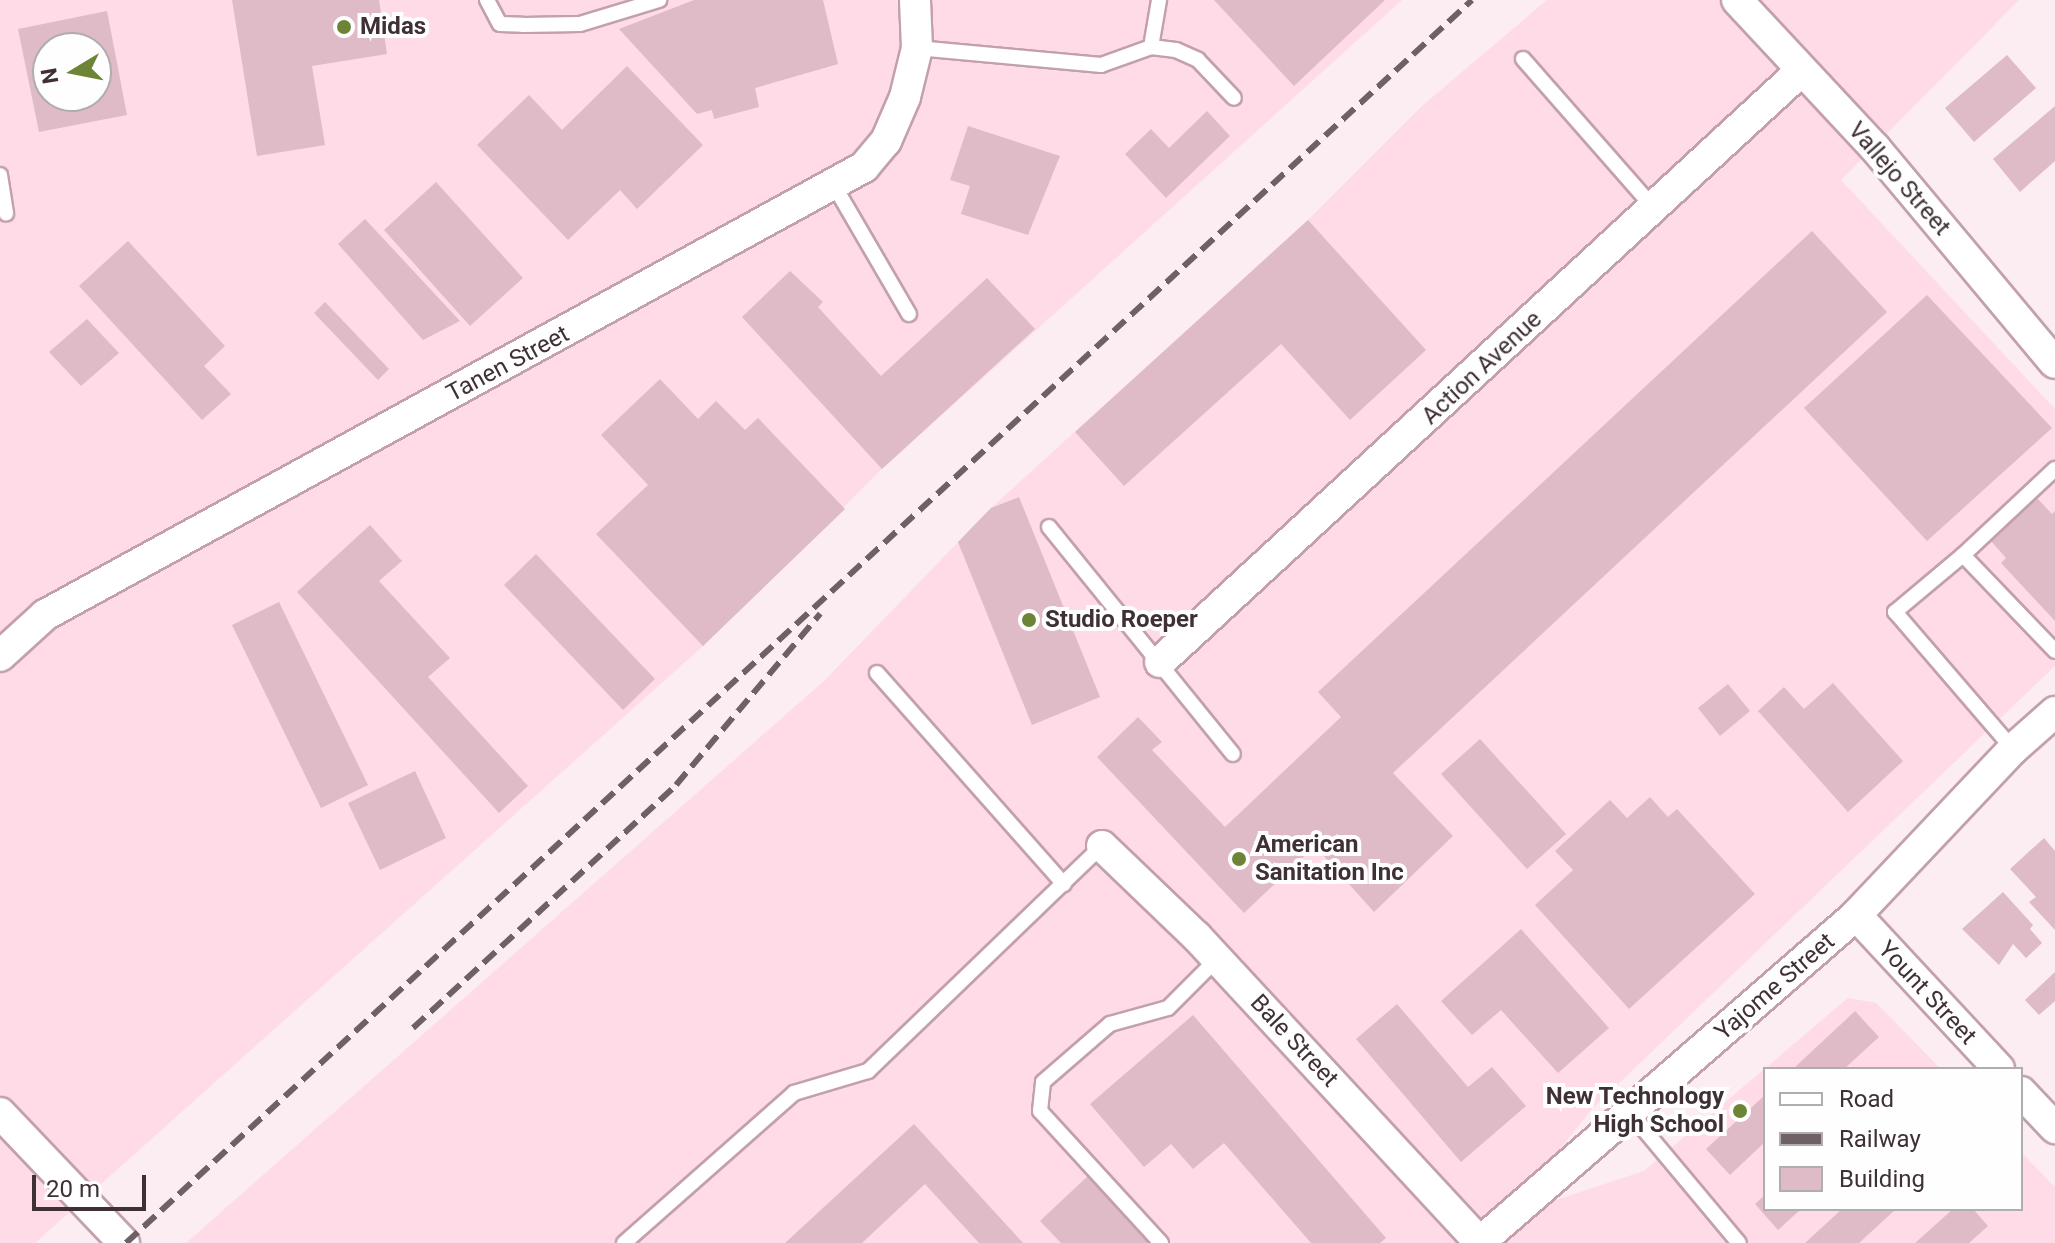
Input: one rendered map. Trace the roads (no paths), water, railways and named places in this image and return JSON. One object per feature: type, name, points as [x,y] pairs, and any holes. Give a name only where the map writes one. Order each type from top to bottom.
[{"type":"street","name":"Tanen Street","points":[[1,652],[45,615],[835,187],[864,167],[886,141],[905,97],[917,48],[915,0]]},
{"type":"street","name":"Vallejo Street","points":[[1737,0],[1875,148],[2055,363]]},
{"type":"street","name":"Action Avenue","points":[[1160,662],[1655,209],[1801,71]]},
{"type":"street","name":"Yajome Street","points":[[1479,1243],[1631,1114],[1856,915],[2013,749],[2055,712]]},
{"type":"street","name":"Bale Street","points":[[1102,846],[1218,958],[1479,1243]]},
{"type":"street","name":"Yount Street","points":[[1856,915],[1997,1067]]},
{"type":"street","points":[[2023,1094],[2055,1128]]},
{"type":"street","points":[[0,1113],[124,1243]]},
{"type":"lane","points":[[492,1],[500,24],[523,25],[580,24],[659,0]]},
{"type":"lane","points":[[1151,47],[1159,0]]},
{"type":"lane","points":[[917,48],[1101,65],[1151,47],[1198,60],[1234,98]]},
{"type":"lane","points":[[1523,59],[1655,209]]},
{"type":"lane","points":[[0,175],[6,214]]},
{"type":"lane","points":[[835,187],[909,314]]},
{"type":"lane","points":[[2013,749],[1895,612],[1963,555],[2055,469]]},
{"type":"lane","points":[[1049,527],[1233,754]]},
{"type":"lane","points":[[1963,555],[2055,651]]},
{"type":"lane","points":[[877,673],[1064,884]]},
{"type":"lane","points":[[624,1243],[794,1093],[868,1071],[1102,846]]},
{"type":"lane","points":[[1161,1243],[1040,1111],[1043,1082],[1110,1024],[1168,1008],[1218,958]]},
{"type":"lane","points":[[1631,1114],[1739,1243]]},
{"type":"railway","points":[[126,1243],[1472,0]]},
{"type":"railway","points":[[413,1028],[676,785],[820,614]]},
{"type":"place","name":"Midas","points":[[344,27]]},
{"type":"place","name":"Studio Roeper","points":[[1029,620]]},
{"type":"place","name":"American Sanitation Inc","points":[[1239,859]]},
{"type":"place","name":"New Technology High School","points":[[1740,1111]]}]
